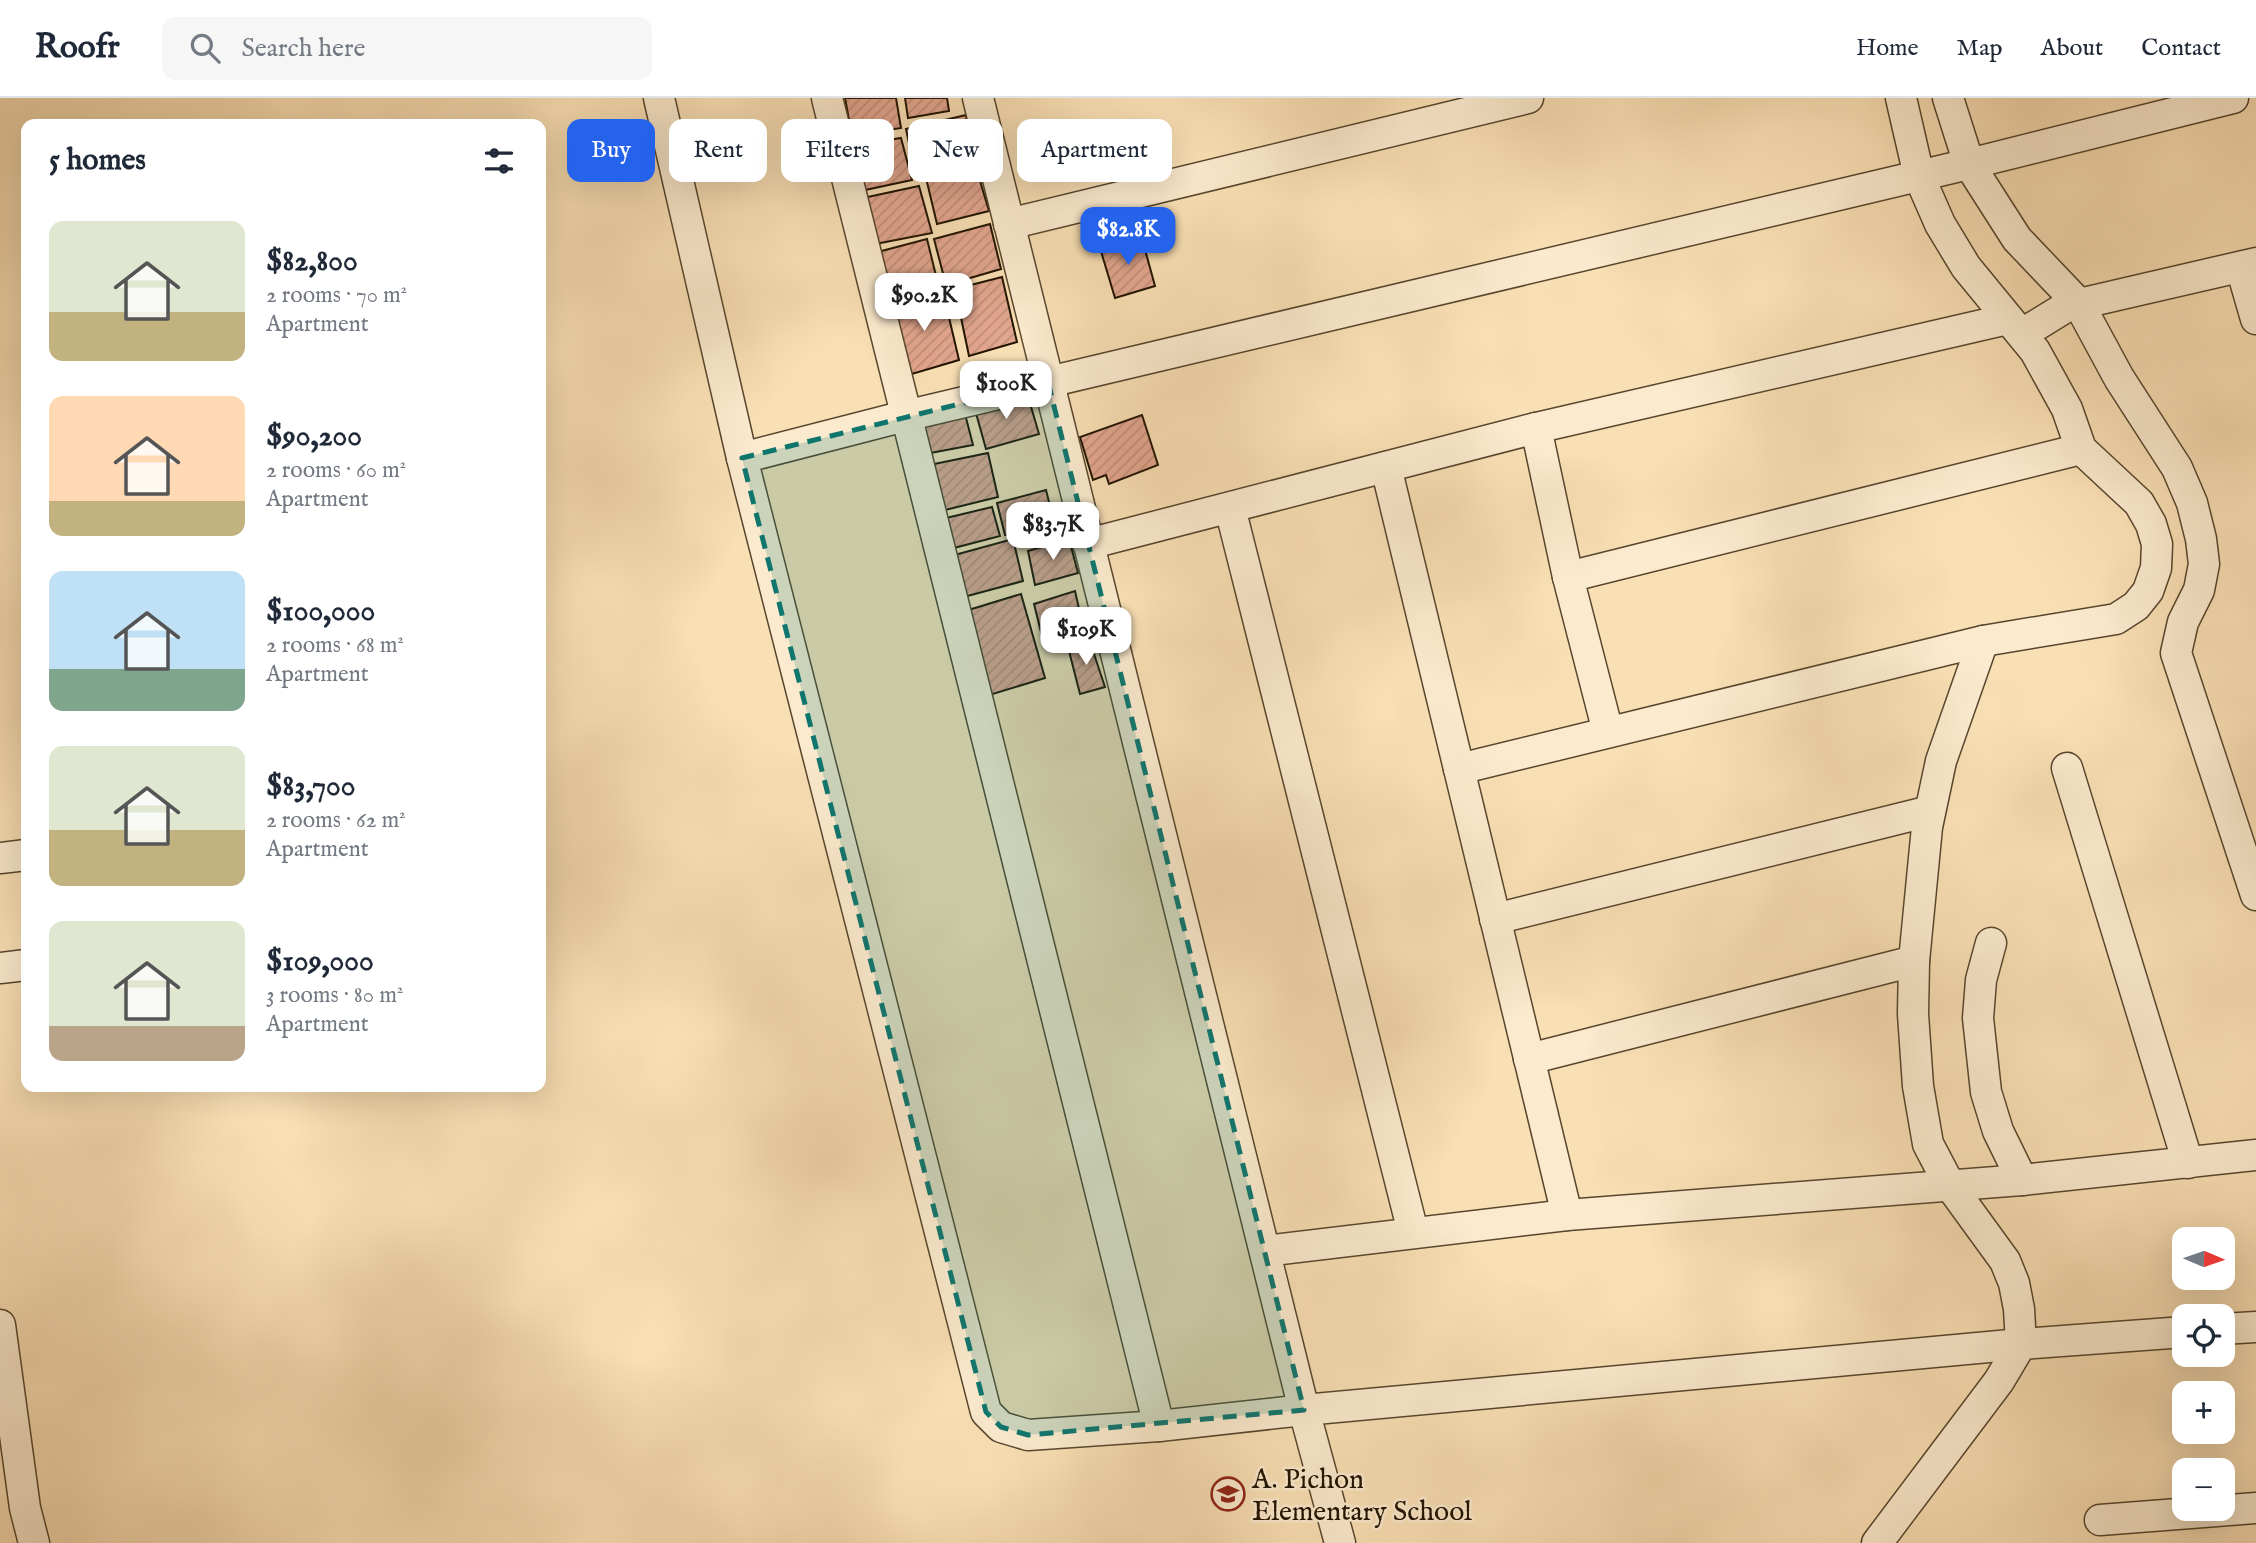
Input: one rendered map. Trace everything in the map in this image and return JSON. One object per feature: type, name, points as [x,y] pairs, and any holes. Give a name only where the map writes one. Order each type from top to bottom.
[{"type":"street","points":[[659,98],[741,458],[986,1412],[1001,1427],[1028,1435],[1159,1426],[2021,1343],[2172,1333]]},
{"type":"street","points":[[827,98],[1159,1426]]},
{"type":"street","points":[[978,98],[1304,1410],[1340,1543]]},
{"type":"street","points":[[1009,224],[1528,98]]},
{"type":"street","points":[[1459,769],[1983,641],[2116,619],[2136,606],[2148,591],[2156,568],[2157,544],[2151,524],[2139,503],[2081,449],[2067,409],[2035,351],[2028,324],[1966,267],[1940,224],[1919,176],[1901,98]]},
{"type":"street","points":[[1948,98],[1969,164],[2017,239],[2079,304],[2119,378],[2177,468],[2192,503],[2204,564],[2199,590],[2183,622],[2176,653],[2256,895]]},
{"type":"street","points":[[741,458],[905,416],[1969,164],[2232,98]]},
{"type":"street","points":[[1088,544],[1536,428],[2028,324],[2066,307],[2248,265],[2256,319]]},
{"type":"street","points":[[1536,428],[1568,576],[1608,732]]},
{"type":"street","points":[[1568,576],[2081,449]]},
{"type":"street","points":[[1386,467],[1567,1215]]},
{"type":"street","points":[[1230,508],[1413,1232]]},
{"type":"street","points":[[1877,1543],[1999,1381],[2021,1343],[2019,1309],[2006,1261],[1949,1184],[1928,1143],[1917,1086],[1913,1014],[1914,961],[1930,811],[1941,761],[1983,641]]},
{"type":"street","points":[[2067,768],[2188,1163]]},
{"type":"street","points":[[1496,919],[1930,811]]},
{"type":"street","points":[[0,858],[21,856]]},
{"type":"street","points":[[1991,943],[1981,980],[1978,1017],[1986,1092],[1998,1131],[2022,1180]]},
{"type":"street","points":[[1529,1059],[1914,961]]},
{"type":"street","points":[[0,968],[21,966]]},
{"type":"street","points":[[1265,1251],[1567,1215],[2022,1180],[2256,1156]]},
{"type":"street","points":[[0,1325],[25,1508],[34,1543]]},
{"type":"street","points":[[2235,1328],[2256,1327]]},
{"type":"street","points":[[2100,1520],[2256,1508]]},
{"type":"highlighted area","points":[[1048,382],[1304,1410],[1028,1435],[1001,1427],[986,1412],[742,458]]},
{"type":"building","points":[[845,98],[896,98],[901,128],[894,129],[894,119],[849,119]]},
{"type":"building","points":[[905,98],[947,98],[949,111],[908,118]]},
{"type":"building","points":[[966,115],[966,119],[949,119]]},
{"type":"building","points":[[901,138],[908,165],[908,181],[865,190],[864,182],[894,182],[894,139]]},
{"type":"building","points":[[927,182],[980,182],[989,211],[937,224]]},
{"type":"building","points":[[919,186],[932,233],[875,244],[863,198]]},
{"type":"building","points":[[990,224],[1001,269],[946,285],[934,239]]},
{"type":"building","points":[[1141,235],[1155,286],[1115,298],[1100,248]]},
{"type":"building","points":[[927,239],[939,288],[888,300],[874,253]]},
{"type":"building","points":[[1002,277],[1017,342],[969,356],[955,289]]},
{"type":"building","points":[[943,292],[959,360],[905,376],[890,305]]},
{"type":"building","points":[[1027,393],[1039,434],[986,449],[974,406]]},
{"type":"building","points":[[964,410],[973,445],[925,454],[919,421]]},
{"type":"building","points":[[1142,415],[1158,465],[1109,484],[1106,475],[1093,480],[1080,437]]},
{"type":"building","points":[[988,453],[998,497],[941,511],[934,464]]},
{"type":"building","points":[[1046,490],[1058,538],[1021,546],[1016,532],[1005,535],[997,503]]},
{"type":"building","points":[[992,507],[1000,536],[950,549],[942,519]]},
{"type":"building","points":[[1013,539],[1023,581],[960,598],[951,556]]},
{"type":"building","points":[[1069,539],[1078,573],[1035,585],[1028,551]]},
{"type":"building","points":[[1075,591],[1085,635],[1045,648],[1034,604]]},
{"type":"building","points":[[1021,594],[1045,678],[986,696],[962,612]]},
{"type":"building","points":[[1089,639],[1105,687],[1080,694],[1068,647]]},
{"type":"place","name":"A. Pichon Elementary School","points":[[1228,1494]]}]
